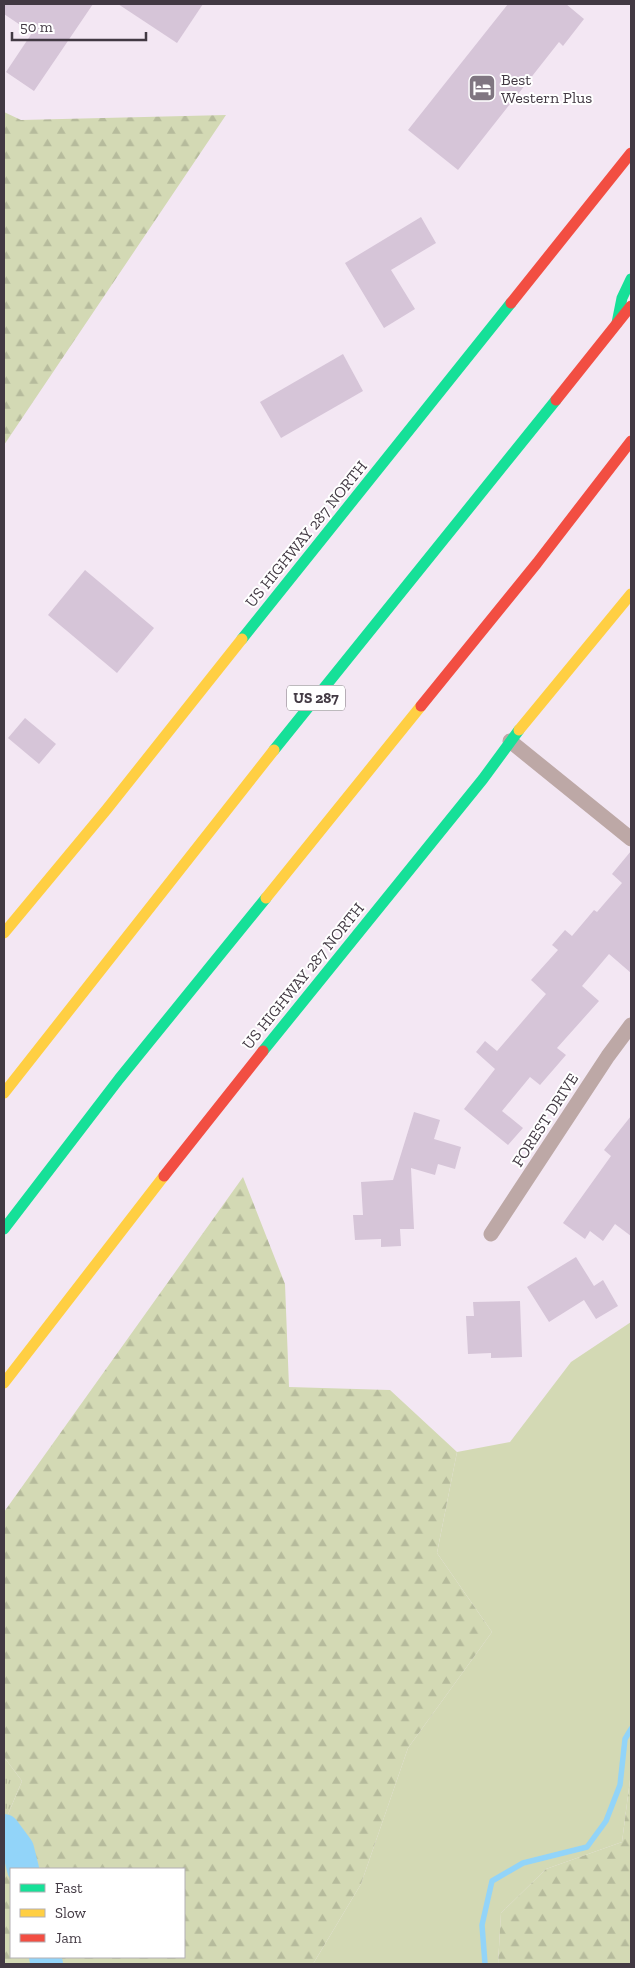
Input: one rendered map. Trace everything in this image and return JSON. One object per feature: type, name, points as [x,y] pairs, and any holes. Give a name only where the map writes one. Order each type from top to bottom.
[{"type":"main road","name":"US HIGHWAY 287 NORTH","points":[[4,933],[107,809],[631,153]]},
{"type":"main road","points":[[617,323],[622,298],[631,279]]},
{"type":"main road","name":"US 287","points":[[4,1093],[234,800],[631,306]]},
{"type":"main road","points":[[4,1229],[119,1079],[537,563],[631,441]]},
{"type":"main road","name":"US HIGHWAY 287 NORTH","points":[[4,1383],[225,1098],[483,780],[510,741],[631,594]]},
{"type":"street","points":[[510,741],[631,839]]},
{"type":"street","name":"FOREST DRIVE","points":[[491,1234],[608,1056],[631,1025]]},
{"type":"green space","points":[[4,112],[21,120],[226,115],[4,445]]},
{"type":"green space","points":[[243,1177],[285,1284],[289,1387],[390,1390],[457,1452],[437,1553],[492,1632],[408,1748],[361,1884],[313,1964],[4,1964],[4,1824],[22,1781],[4,1757],[4,1512]]},
{"type":"green space","points":[[631,1322],[631,1772],[622,1842],[546,1869],[501,1913],[498,1964],[313,1964],[361,1884],[408,1748],[492,1632],[437,1553],[457,1452],[510,1442],[571,1362]]},
{"type":"green space","points":[[4,1757],[22,1781],[4,1824]]},
{"type":"green space","points":[[631,1772],[631,1964],[498,1964],[501,1913],[546,1869],[622,1842]]},
{"type":"building","points":[[4,4],[93,4],[34,91],[6,72],[32,33],[4,14]]},
{"type":"building","points":[[118,4],[203,4],[177,43]]},
{"type":"building","name":"Best Western Plus","points":[[508,4],[566,4],[584,19],[563,46],[559,42],[458,170],[408,130]]},
{"type":"building","points":[[421,217],[436,243],[391,270],[415,309],[384,328],[345,263]]},
{"type":"building","points":[[343,354],[363,391],[281,438],[260,402]]},
{"type":"building","points":[[85,570],[154,628],[117,673],[48,615]]},
{"type":"building","points":[[25,718],[56,744],[39,764],[8,738]]},
{"type":"building","points":[[631,851],[631,973],[609,954],[582,986],[599,1001],[557,1048],[566,1055],[540,1085],[530,1077],[502,1111],[523,1128],[508,1145],[464,1109],[495,1069],[476,1052],[485,1041],[497,1051],[546,994],[531,980],[558,950],[552,945],[565,930],[572,936],[594,910],[597,912],[622,883],[612,874]]},
{"type":"building","points":[[414,1112],[440,1120],[434,1139],[461,1147],[455,1169],[438,1164],[435,1175],[411,1168],[414,1229],[400,1229],[401,1246],[381,1247],[381,1239],[355,1240],[353,1215],[363,1215],[361,1182],[393,1180]]},
{"type":"building","points":[[631,1116],[631,1236],[615,1224],[603,1241],[590,1231],[585,1239],[563,1223],[611,1156],[604,1150]]},
{"type":"building","points":[[576,1257],[594,1286],[603,1280],[618,1306],[596,1319],[584,1300],[549,1322],[527,1287]]},
{"type":"building","points":[[520,1301],[522,1357],[491,1358],[491,1353],[468,1354],[466,1316],[474,1316],[473,1302]]},
{"type":"waterway","points":[[485,1964],[482,1925],[492,1881],[523,1863],[587,1847],[606,1821],[620,1785],[625,1739],[631,1729]]},
{"type":"waterway","points":[[4,1830],[18,1849],[23,1868]]},
{"type":"waterway","points":[[45,1958],[47,1964]]},
{"type":"traffic: fast","points":[[617,323],[622,298],[631,279]]},
{"type":"traffic: fast","points":[[242,639],[511,303]]},
{"type":"traffic: fast","points":[[274,750],[556,400]]},
{"type":"traffic: fast","points":[[263,1051],[483,779],[519,730]]},
{"type":"traffic: fast","points":[[4,1229],[119,1079],[266,898]]},
{"type":"traffic: slow","points":[[519,730],[631,594]]},
{"type":"traffic: slow","points":[[4,933],[107,809],[242,639]]},
{"type":"traffic: slow","points":[[266,898],[421,706]]},
{"type":"traffic: slow","points":[[4,1093],[274,750]]},
{"type":"traffic: slow","points":[[4,1383],[164,1176]]},
{"type":"traffic: jam","points":[[511,303],[631,153]]},
{"type":"traffic: jam","points":[[556,400],[631,306]]},
{"type":"traffic: jam","points":[[421,706],[537,563],[631,441]]},
{"type":"traffic: jam","points":[[164,1176],[263,1051]]},
{"type":"place","name":"Best Western Plus","points":[[482,88]]}]
